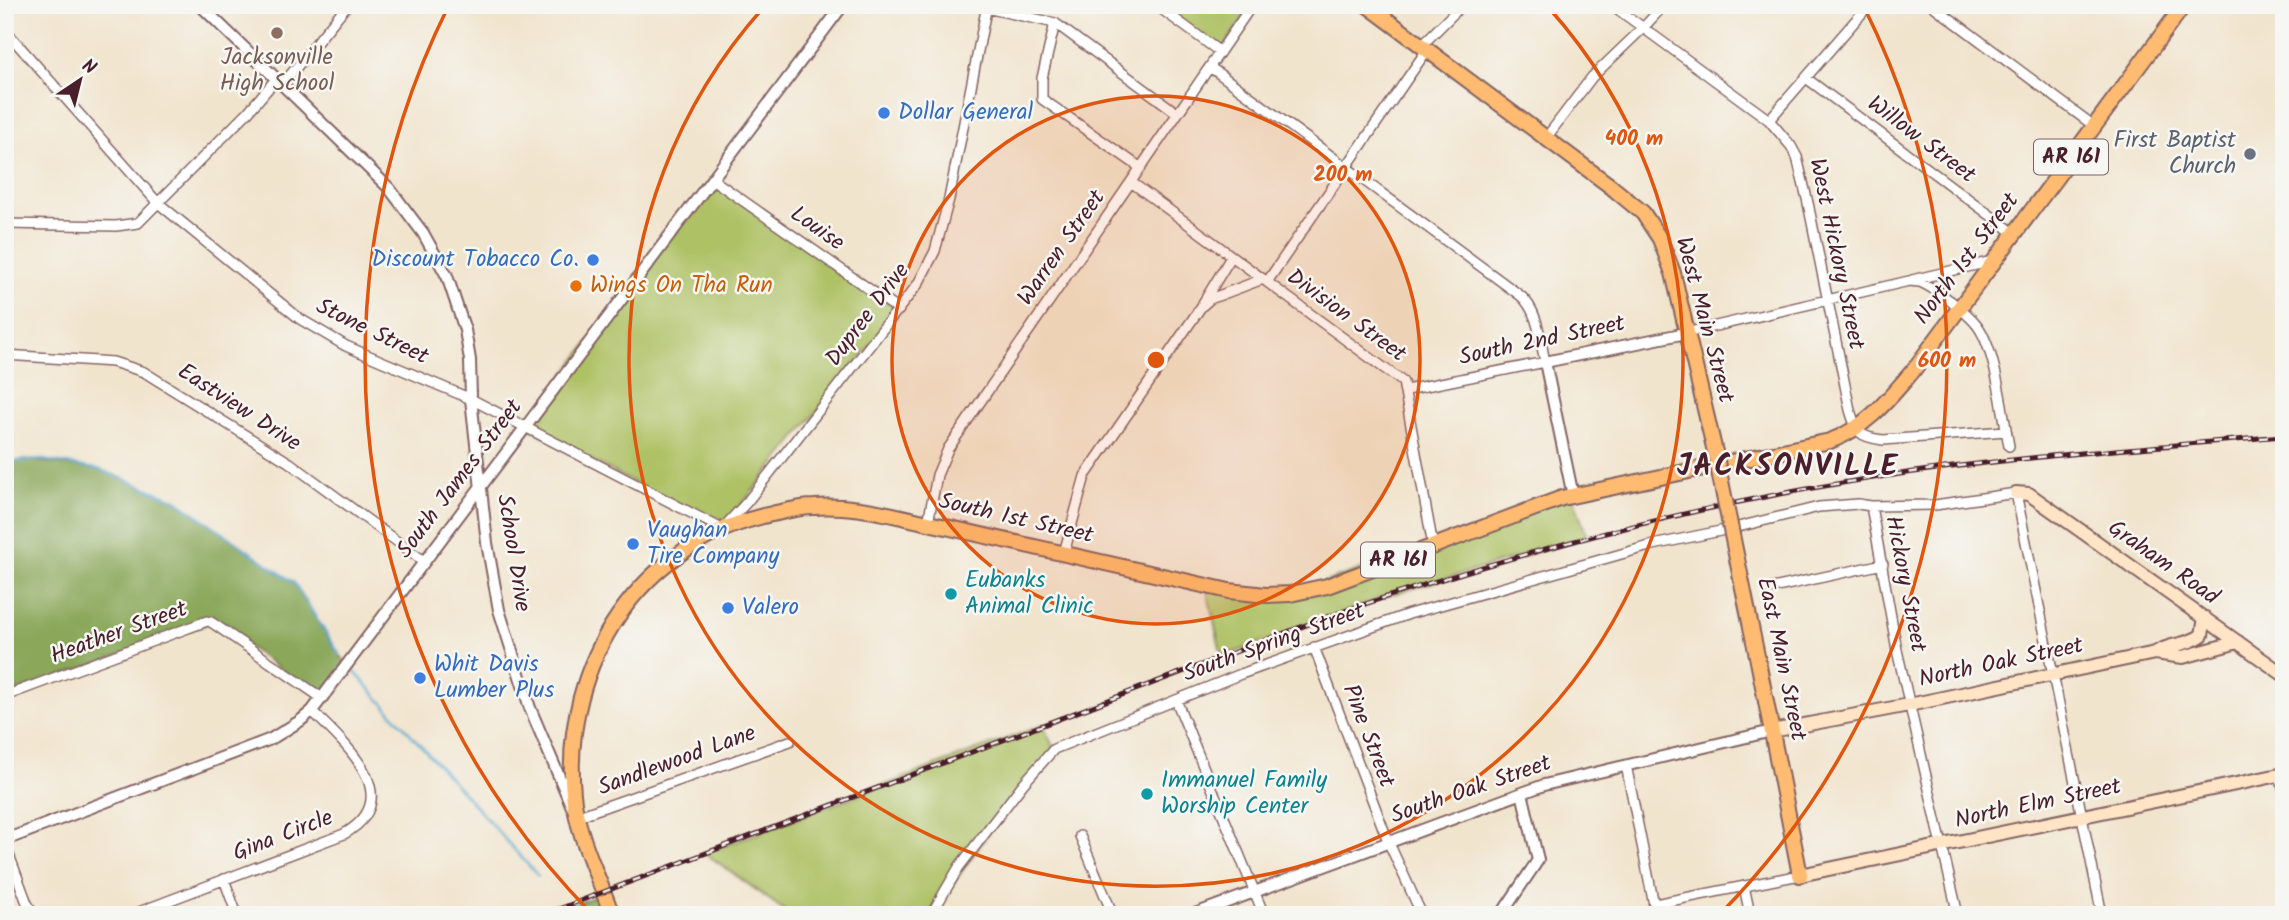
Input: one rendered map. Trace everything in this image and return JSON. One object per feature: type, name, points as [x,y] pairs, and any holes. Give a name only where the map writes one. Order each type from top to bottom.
[{"type":"main road","name":"West Main Street","points":[[1367,5],[1609,185],[1651,223],[1671,267],[1715,453]]},
{"type":"main road","name":"North 1st Street","points":[[1732,461],[1830,441],[1856,429],[1884,403],[1912,372],[1995,261],[2177,8]]},
{"type":"main road","name":"East Main Street","points":[[1715,453],[1800,875]]},
{"type":"main road","name":"South 1st Street","points":[[612,915],[576,817],[572,769],[574,727],[587,676],[619,613],[640,588],[696,541],[722,529],[754,518],[812,507],[867,509],[1206,586],[1266,595],[1290,594],[1327,586],[1538,506],[1732,461]]},
{"type":"main road","name":"Graham Road","points":[[2016,493],[2029,494],[2284,675]]},
{"type":"main road","points":[[2155,653],[2163,648],[2192,642],[2202,635],[2205,618]]},
{"type":"main road","name":"North Oak Street","points":[[1772,731],[2155,653],[2183,657],[2238,642]]},
{"type":"main road","name":"North Elm Street","points":[[1800,875],[2282,774]]},
{"type":"street","name":"School Drive","points":[[200,5],[388,188],[433,250],[447,276],[464,330],[470,360],[471,398],[491,576],[501,618],[548,754],[576,817]]},
{"type":"street","points":[[5,224],[132,226],[138,223],[280,81],[347,5]]},
{"type":"street","name":"South James Street","points":[[5,842],[271,739],[312,711],[843,5]]},
{"type":"street","points":[[1156,5],[1220,52]]},
{"type":"street","name":"Warren Street","points":[[928,523],[937,475],[947,449],[1252,5]]},
{"type":"street","points":[[1201,307],[1210,299],[1265,280],[1346,167],[1424,48],[1462,5]]},
{"type":"street","name":"West Hickory Street","points":[[1612,5],[1769,120],[1791,146],[1797,158],[1856,429]]},
{"type":"street","points":[[1546,138],[1592,77],[1664,5]]},
{"type":"street","points":[[1769,120],[1869,5]]},
{"type":"street","points":[[1932,5],[2094,126]]},
{"type":"street","points":[[987,7],[1055,23],[1177,113]]},
{"type":"street","name":"Dupree Drive","points":[[722,529],[747,502],[899,310],[927,268],[942,229],[987,7]]},
{"type":"street","points":[[1055,23],[1042,78],[1042,99],[1141,168]]},
{"type":"street","name":"Stone Street","points":[[5,30],[157,202],[277,302],[311,326],[346,346],[471,398],[722,529]]},
{"type":"street","points":[[1210,67],[1526,300],[1535,314],[1573,496]]},
{"type":"street","name":"Willow Street","points":[[1806,78],[2014,233]]},
{"type":"street","name":"Louise","points":[[712,179],[899,310]]},
{"type":"street","name":"Division Street","points":[[1131,182],[1403,382],[1433,546]]},
{"type":"street","points":[[1063,553],[1085,476],[1201,307],[1231,257]]},
{"type":"street","points":[[1686,333],[1995,261]]},
{"type":"street","points":[[1909,281],[1927,285],[1976,323],[1995,374],[2009,446]]},
{"type":"street","name":"South 2nd Street","points":[[1406,390],[1686,333]]},
{"type":"street","name":"Eastview Drive","points":[[5,355],[113,362],[144,372],[290,463],[425,562]]},
{"type":"street","points":[[1856,429],[1866,438],[1883,440],[2006,431]]},
{"type":"street","points":[[2016,493],[2102,915]]},
{"type":"street","name":"South Spring Street","points":[[931,915],[959,867],[1023,784],[1054,749],[1176,700],[1409,614],[1653,545],[1819,507],[1858,504],[1935,505],[2016,493]]},
{"type":"street","name":"Hickory Street","points":[[1871,506],[1909,705],[1958,915]]},
{"type":"street","points":[[1768,589],[1883,564]]},
{"type":"street","name":"Heather Street","points":[[5,696],[207,621],[322,698]]},
{"type":"street","name":"Pine Street","points":[[1314,647],[1388,841],[1422,915]]},
{"type":"street","points":[[1176,700],[1264,915]]},
{"type":"street","name":"Gina Circle","points":[[131,915],[344,834],[357,825],[369,808],[371,791],[365,771],[347,746],[312,711]]},
{"type":"street","name":"South Oak Street","points":[[1192,915],[1522,793],[1626,765],[1772,731]]},
{"type":"street","name":"Sandlewood Lane","points":[[576,817],[790,741]]},
{"type":"street","points":[[1626,765],[1656,915]]},
{"type":"street","points":[[2282,774],[2284,791]]},
{"type":"street","points":[[1501,915],[1538,860],[1522,793]]},
{"type":"street","points":[[1080,836],[1113,915]]},
{"type":"street","points":[[5,842],[34,915]]},
{"type":"street","points":[[1655,904],[1800,875]]},
{"type":"street","points":[[224,880],[237,915]]},
{"type":"street","points":[[1744,886],[1750,915]]},
{"type":"green space","points":[[1184,5],[1252,5],[1221,51],[1176,18]]},
{"type":"green space","points":[[712,179],[899,310],[722,529],[526,426]]},
{"type":"green space","points":[[30,460],[101,470],[176,500],[294,583],[348,665],[322,698],[212,622],[5,696],[5,462]]},
{"type":"green space","points":[[1573,496],[1587,537],[1390,595],[1222,657],[1206,586],[1290,594]]},
{"type":"green space","points":[[1043,725],[1054,749],[1023,784],[931,915],[791,915],[705,853]]},
{"type":"green space","points":[[604,893],[606,899],[572,915],[547,915]]},
{"type":"waterway","points":[[5,462],[43,460],[101,470],[176,500],[294,583],[339,654]]},
{"type":"waterway","points":[[353,670],[538,876]]},
{"type":"railway","points":[[543,915],[1327,617],[1455,575],[1584,538],[1715,507],[1902,474],[2120,449],[2284,436]]},
{"type":"place","name":"Jacksonville High School","points":[[277,33]]},
{"type":"place","name":"Dollar General","points":[[884,113]]},
{"type":"place","name":"First Baptist Church","points":[[2250,154]]},
{"type":"place","name":"Discount Tobacco Co.","points":[[593,260]]},
{"type":"place","name":"Wings On Tha Run","points":[[576,286]]},
{"type":"place","name":"Vaughan Tire Company","points":[[633,544]]},
{"type":"place","name":"Eubanks Animal Clinic","points":[[951,594]]},
{"type":"place","name":"Valero","points":[[728,608]]},
{"type":"place","name":"Whit Davis Lumber Plus","points":[[420,678]]},
{"type":"place","name":"Immanuel Family Worship Center","points":[[1147,794]]},
{"type":"district","name":"JACKSONVILLE","points":[[1788,467]]}]
